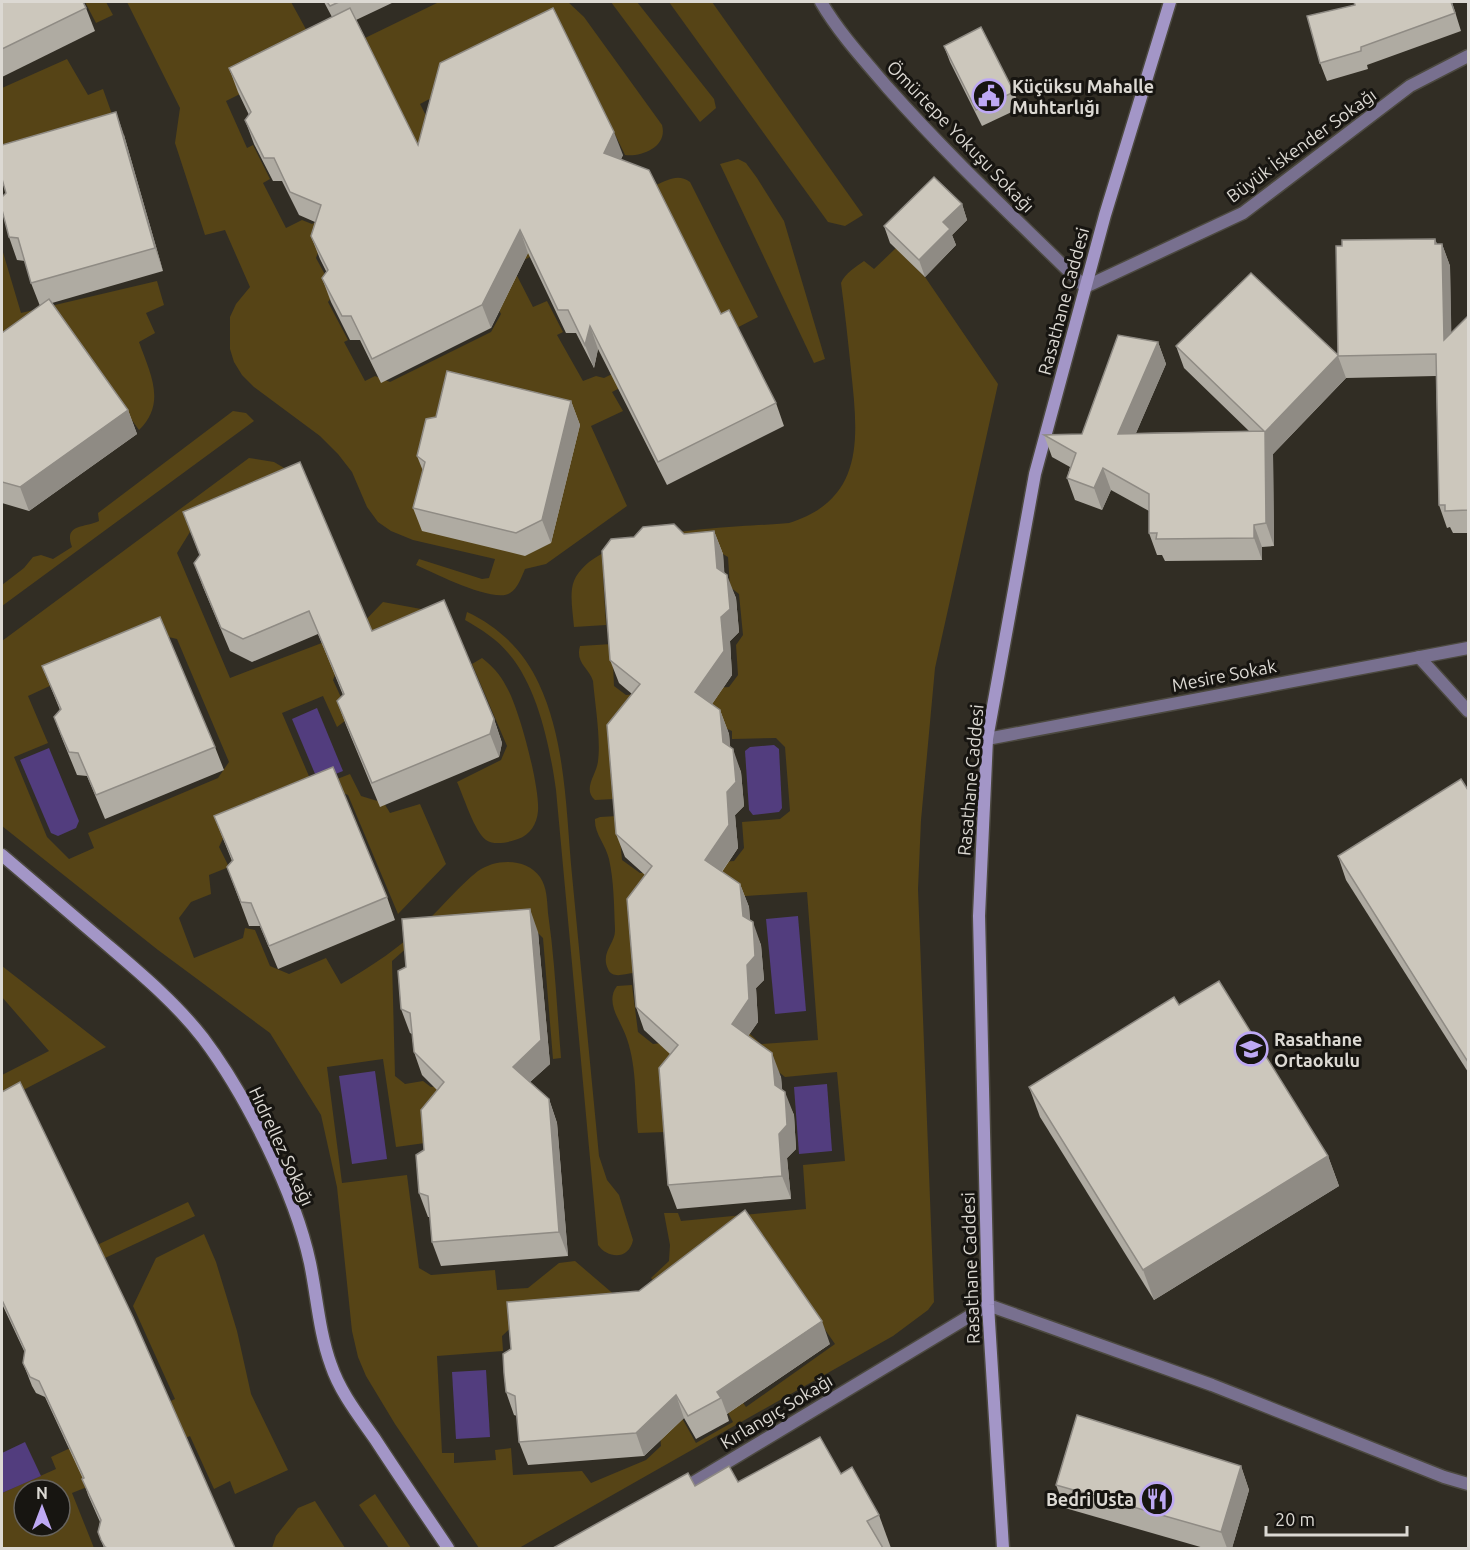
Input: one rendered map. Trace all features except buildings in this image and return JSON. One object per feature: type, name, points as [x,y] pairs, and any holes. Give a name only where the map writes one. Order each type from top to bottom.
[{"type":"street","name":"Ömürtepe Yokuşu Sokağı","points":[[821,2],[860,56],[904,107],[1085,287]]},
{"type":"street","name":"Rasathane Caddesi","points":[[1003,1548],[988,1305],[979,916],[987,739],[1035,474],[1105,215],[1170,2]]},
{"type":"street","name":"Büyük İskender Sokağı","points":[[1085,287],[1243,213],[1410,86],[1468,56]]},
{"type":"street","name":"Mesire Sokak","points":[[987,739],[1468,648]]},
{"type":"street","points":[[1419,657],[1468,711]]},
{"type":"street","name":"Hıdrellez Sokağı","points":[[2,855],[163,994],[203,1039],[227,1074],[253,1119],[302,1233],[310,1263],[317,1311],[331,1367],[347,1398],[448,1548]]},
{"type":"street","points":[[988,1305],[1212,1385],[1444,1477],[1468,1484]]},
{"type":"street","name":"Kırlangıç Sokağı","points":[[674,1494],[988,1305]]},
{"type":"shaded area","points":[[85,2],[106,2],[113,15],[96,23]]},
{"type":"shaded area","points":[[127,2],[291,2],[308,33],[242,93],[226,101],[247,148],[253,145],[270,179],[263,183],[286,228],[302,220],[312,224],[417,172],[321,244],[316,258],[335,293],[328,302],[348,340],[344,342],[365,381],[375,376],[390,382],[491,332],[501,314],[441,196],[636,176],[534,255],[512,266],[533,307],[547,301],[563,332],[557,335],[583,381],[596,376],[604,378],[711,325],[656,185],[677,178],[690,182],[758,317],[612,392],[623,411],[591,426],[627,506],[546,564],[525,569],[519,582],[510,593],[502,595],[478,591],[416,565],[419,559],[482,579],[489,578],[495,559],[413,540],[391,531],[378,522],[367,507],[352,472],[338,454],[320,436],[254,387],[242,375],[234,362],[230,349],[230,317],[236,304],[250,287],[225,230],[205,235],[175,143],[180,108]]},
{"type":"shaded area","points":[[439,2],[568,2],[584,17],[662,125],[663,132],[658,144],[646,152],[625,155],[569,39],[554,33],[420,104],[444,151],[425,160],[365,38]]},
{"type":"shaded area","points":[[611,2],[637,2],[714,99],[716,108],[700,122]]},
{"type":"shaded area","points":[[669,2],[712,2],[863,215],[845,226],[828,222]]},
{"type":"shaded area","points":[[67,59],[88,95],[103,89],[118,131],[2,166],[2,88]]},
{"type":"shaded area","points":[[738,159],[746,163],[784,221],[825,359],[814,363],[720,164]]},
{"type":"shaded area","points":[[896,248],[925,277],[998,384],[935,668],[921,820],[918,889],[934,1302],[928,1310],[893,1336],[519,1548],[479,1548],[395,1424],[366,1376],[358,1357],[352,1331],[337,1187],[321,1115],[270,1033],[158,950],[2,826],[2,641],[249,458],[274,462],[291,472],[193,527],[177,553],[230,678],[356,630],[383,602],[421,609],[430,614],[338,667],[333,680],[350,717],[337,727],[323,696],[282,713],[314,788],[350,774],[361,796],[384,803],[390,813],[420,804],[446,864],[398,914],[348,795],[333,789],[226,832],[219,847],[229,867],[209,875],[211,894],[191,902],[179,918],[194,958],[243,938],[245,928],[255,930],[270,966],[289,974],[326,958],[341,984],[407,940],[464,883],[485,867],[502,862],[519,863],[527,866],[540,877],[546,894],[561,1058],[553,1059],[543,938],[532,927],[419,937],[392,961],[395,1076],[405,1084],[423,1081],[431,1087],[477,1083],[425,1143],[396,1147],[383,1059],[327,1067],[342,1183],[407,1175],[419,1268],[431,1275],[495,1270],[497,1290],[528,1288],[559,1263],[575,1261],[631,1309],[520,1319],[502,1336],[503,1351],[437,1356],[442,1453],[454,1453],[454,1463],[496,1460],[495,1450],[511,1448],[513,1475],[582,1471],[591,1483],[646,1460],[661,1446],[656,1383],[660,1379],[696,1443],[733,1422],[699,1360],[709,1354],[746,1407],[835,1344],[758,1233],[665,1296],[651,1278],[669,1261],[670,1245],[664,1213],[678,1213],[681,1221],[806,1209],[803,1165],[845,1161],[837,1072],[785,1077],[775,1069],[666,1132],[638,1133],[633,1062],[612,999],[617,986],[632,985],[638,1032],[653,1044],[750,1034],[761,1044],[818,1040],[807,892],[717,898],[629,923],[633,973],[619,975],[610,972],[606,958],[615,934],[613,885],[609,859],[596,829],[595,819],[618,816],[622,860],[640,873],[662,873],[708,863],[734,861],[744,848],[742,822],[780,819],[790,811],[785,747],[776,738],[732,739],[732,731],[721,726],[614,799],[595,800],[591,796],[590,786],[598,761],[597,722],[593,681],[579,657],[580,646],[612,644],[614,686],[626,695],[729,687],[738,675],[736,645],[743,635],[739,594],[730,587],[728,557],[716,550],[617,558],[603,576],[606,625],[574,627],[572,591],[574,581],[588,563],[611,549],[671,533],[789,523],[814,512],[832,498],[844,481],[852,462],[855,441],[854,395],[841,283],[848,273],[864,261],[874,269]],"holes":[[[160,635],[177,639],[229,762],[218,778],[88,833],[94,848],[69,859],[47,837],[14,757],[48,743],[28,696]]]},
{"type":"shaded area","points":[[2,249],[21,313],[157,281],[164,305],[146,313],[155,333],[139,342],[151,376],[154,398],[147,420],[139,430],[69,332],[2,358]]},
{"type":"shaded area","points":[[233,411],[246,413],[254,421],[2,606],[2,585],[24,568],[33,557],[41,555],[53,559],[72,547],[70,539],[73,530],[99,521],[98,513]]},
{"type":"shaded area","points":[[467,612],[500,632],[526,661],[539,684],[555,729],[566,802],[599,1156],[607,1180],[619,1195],[633,1240],[631,1247],[623,1254],[612,1255],[598,1245],[556,790],[546,737],[535,701],[519,668],[500,644],[465,620]]},
{"type":"shaded area","points":[[482,658],[504,682],[517,711],[528,747],[538,800],[537,816],[529,832],[518,839],[502,843],[490,842],[482,836],[473,822],[457,782],[501,760],[507,746],[472,664]]},
{"type":"shaded area","points":[[317,708],[343,771],[318,781],[292,719]]},
{"type":"shaded area","points":[[774,745],[779,749],[782,808],[779,812],[753,815],[749,810],[745,751],[750,747]]},
{"type":"shaded area","points":[[49,748],[79,821],[76,828],[58,836],[51,833],[20,760]]},
{"type":"shaded area","points":[[798,916],[806,1011],[775,1014],[766,919]]},
{"type":"shaded area","points":[[2,966],[106,1047],[2,1101],[2,1075],[49,1051],[2,997]]},
{"type":"shaded area","points":[[375,1071],[387,1159],[352,1164],[339,1076]]},
{"type":"shaded area","points":[[827,1084],[832,1151],[799,1154],[794,1087]]},
{"type":"shaded area","points":[[188,1202],[195,1216],[2,1306],[2,1290]]},
{"type":"shaded area","points":[[204,1234],[216,1262],[237,1331],[251,1394],[288,1470],[235,1494],[230,1481],[214,1489],[190,1436],[136,1460],[137,1467],[72,1493],[72,1478],[36,1478],[56,1469],[51,1457],[175,1399],[133,1306],[156,1258]]},
{"type":"shaded area","points":[[486,1370],[490,1437],[456,1439],[452,1372]]},
{"type":"shaded area","points":[[25,1442],[41,1476],[12,1478],[12,1489],[2,1493],[2,1453]]},
{"type":"shaded area","points":[[12,1489],[12,1538],[72,1538],[72,1493],[94,1548],[2,1548],[2,1493]]},
{"type":"shaded area","points":[[375,1494],[411,1548],[389,1548],[359,1505]]},
{"type":"shaded area","points":[[315,1501],[345,1548],[272,1548],[276,1536],[298,1508]]},
{"type":"place","name":"Küçüksu Mahalle Muhtarlığı","points":[[989,96]]},
{"type":"place","name":"Rasathane Ortaokulu","points":[[1251,1049]]},
{"type":"place","name":"Bedri Usta","points":[[1157,1499]]}]
